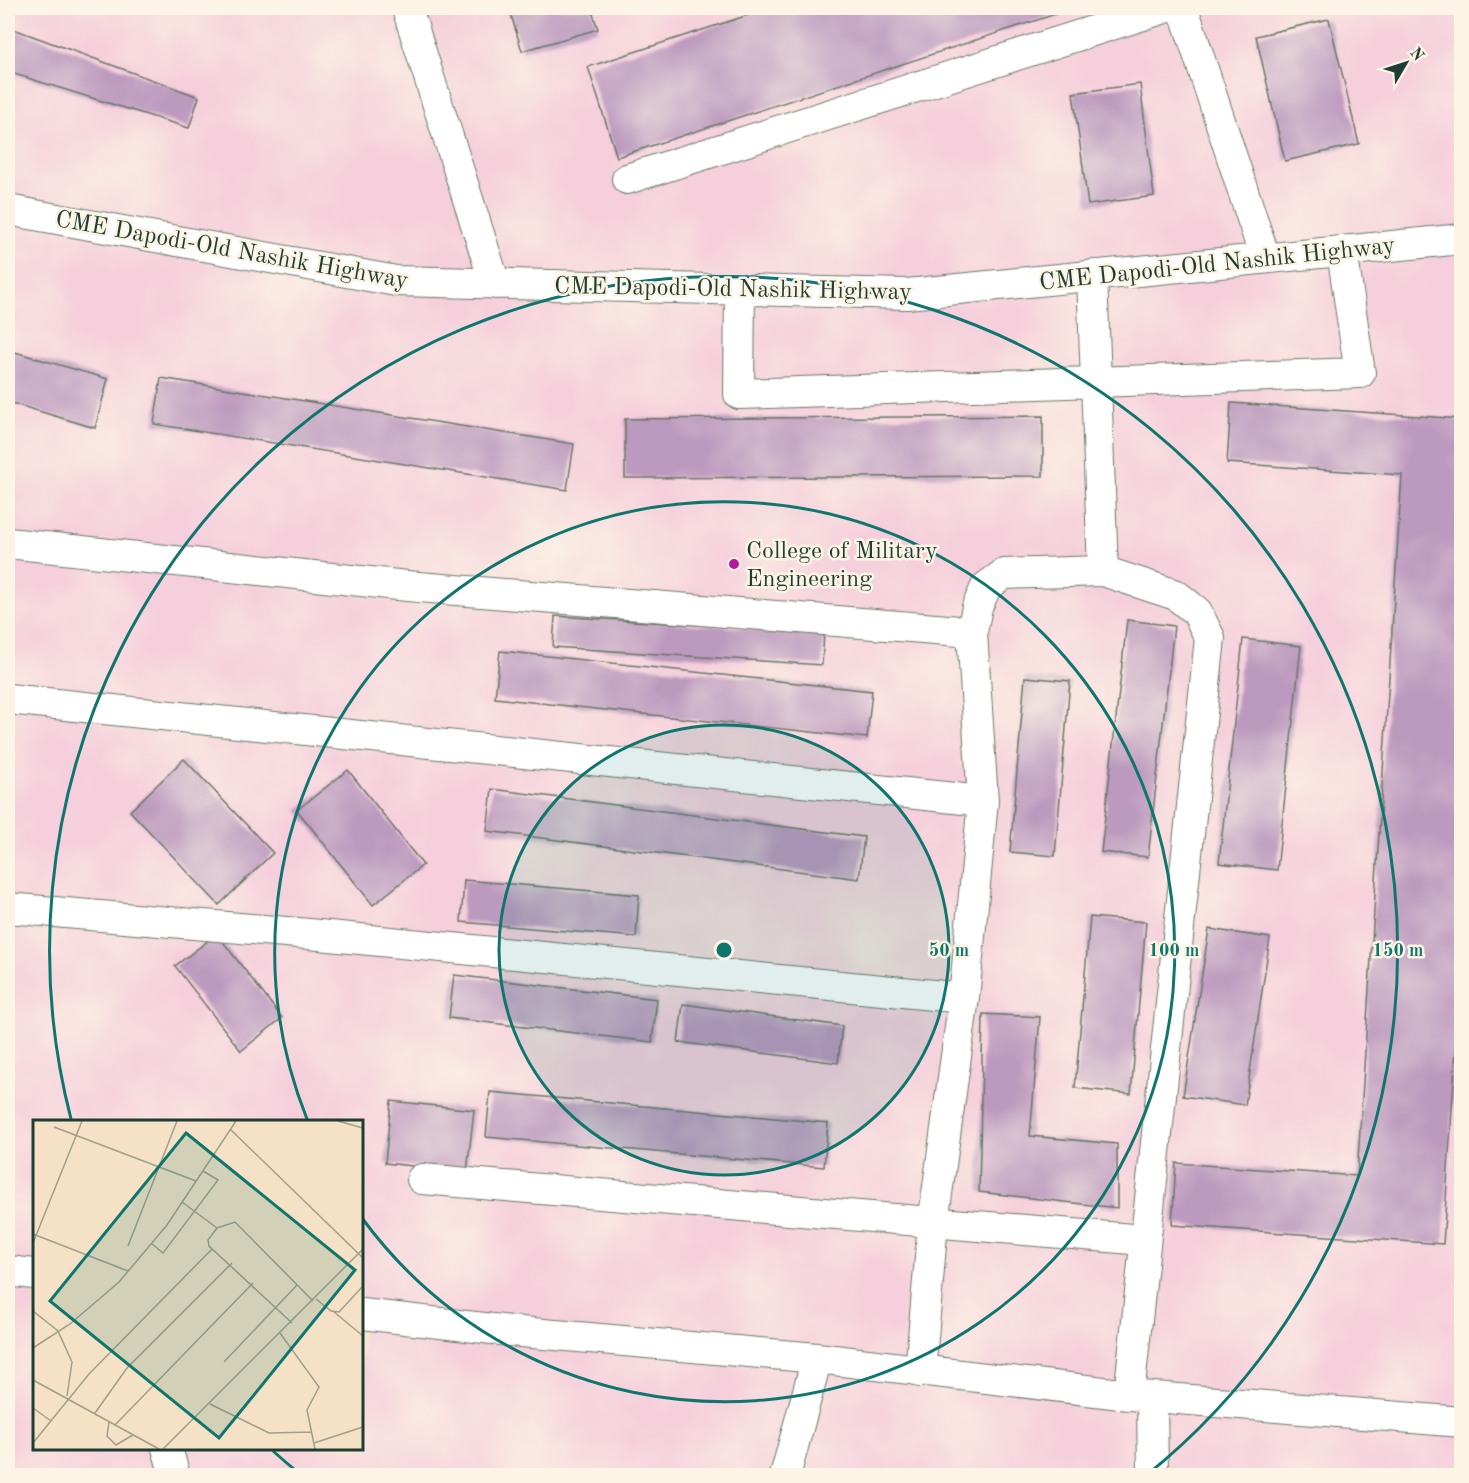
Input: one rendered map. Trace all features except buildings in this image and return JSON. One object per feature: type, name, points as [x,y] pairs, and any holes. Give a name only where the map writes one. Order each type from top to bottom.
[{"type":"lane","points":[[407,8],[495,284]]},
{"type":"lane","points":[[627,179],[1165,8]]},
{"type":"lane","points":[[1183,8],[1265,258]]},
{"type":"lane","name":"CME Dapodi-Old Nashik Highway","points":[[8,210],[396,281],[907,294],[1461,239]]},
{"type":"lane","points":[[740,289],[739,394],[1360,373],[1342,251]]},
{"type":"lane","points":[[1092,275],[1103,571]]},
{"type":"lane","points":[[8,543],[407,586],[972,632]]},
{"type":"lane","points":[[920,1372],[933,1223],[964,998],[983,801],[972,632],[977,607],[986,587],[1004,574],[1103,571],[1176,595],[1197,612],[1210,638],[1144,1240],[1140,1396],[1153,1476]]},
{"type":"lane","points":[[8,699],[983,801]]},
{"type":"lane","points":[[8,908],[309,934],[964,998]]},
{"type":"lane","points":[[422,1179],[1144,1240]]},
{"type":"lane","points":[[8,1271],[33,1274]]},
{"type":"lane","points":[[363,1314],[510,1331],[817,1358],[920,1372],[1140,1396],[1461,1422]]},
{"type":"lane","points":[[785,1476],[817,1358]]},
{"type":"lane","points":[[167,1450],[175,1476]]},
{"type":"shaded area","name":"College of Military Engineering","points":[[8,8],[1461,8],[1461,1475],[8,1475]]},
{"type":"place","name":"College of Military Engineering","points":[[734,564]]}]
